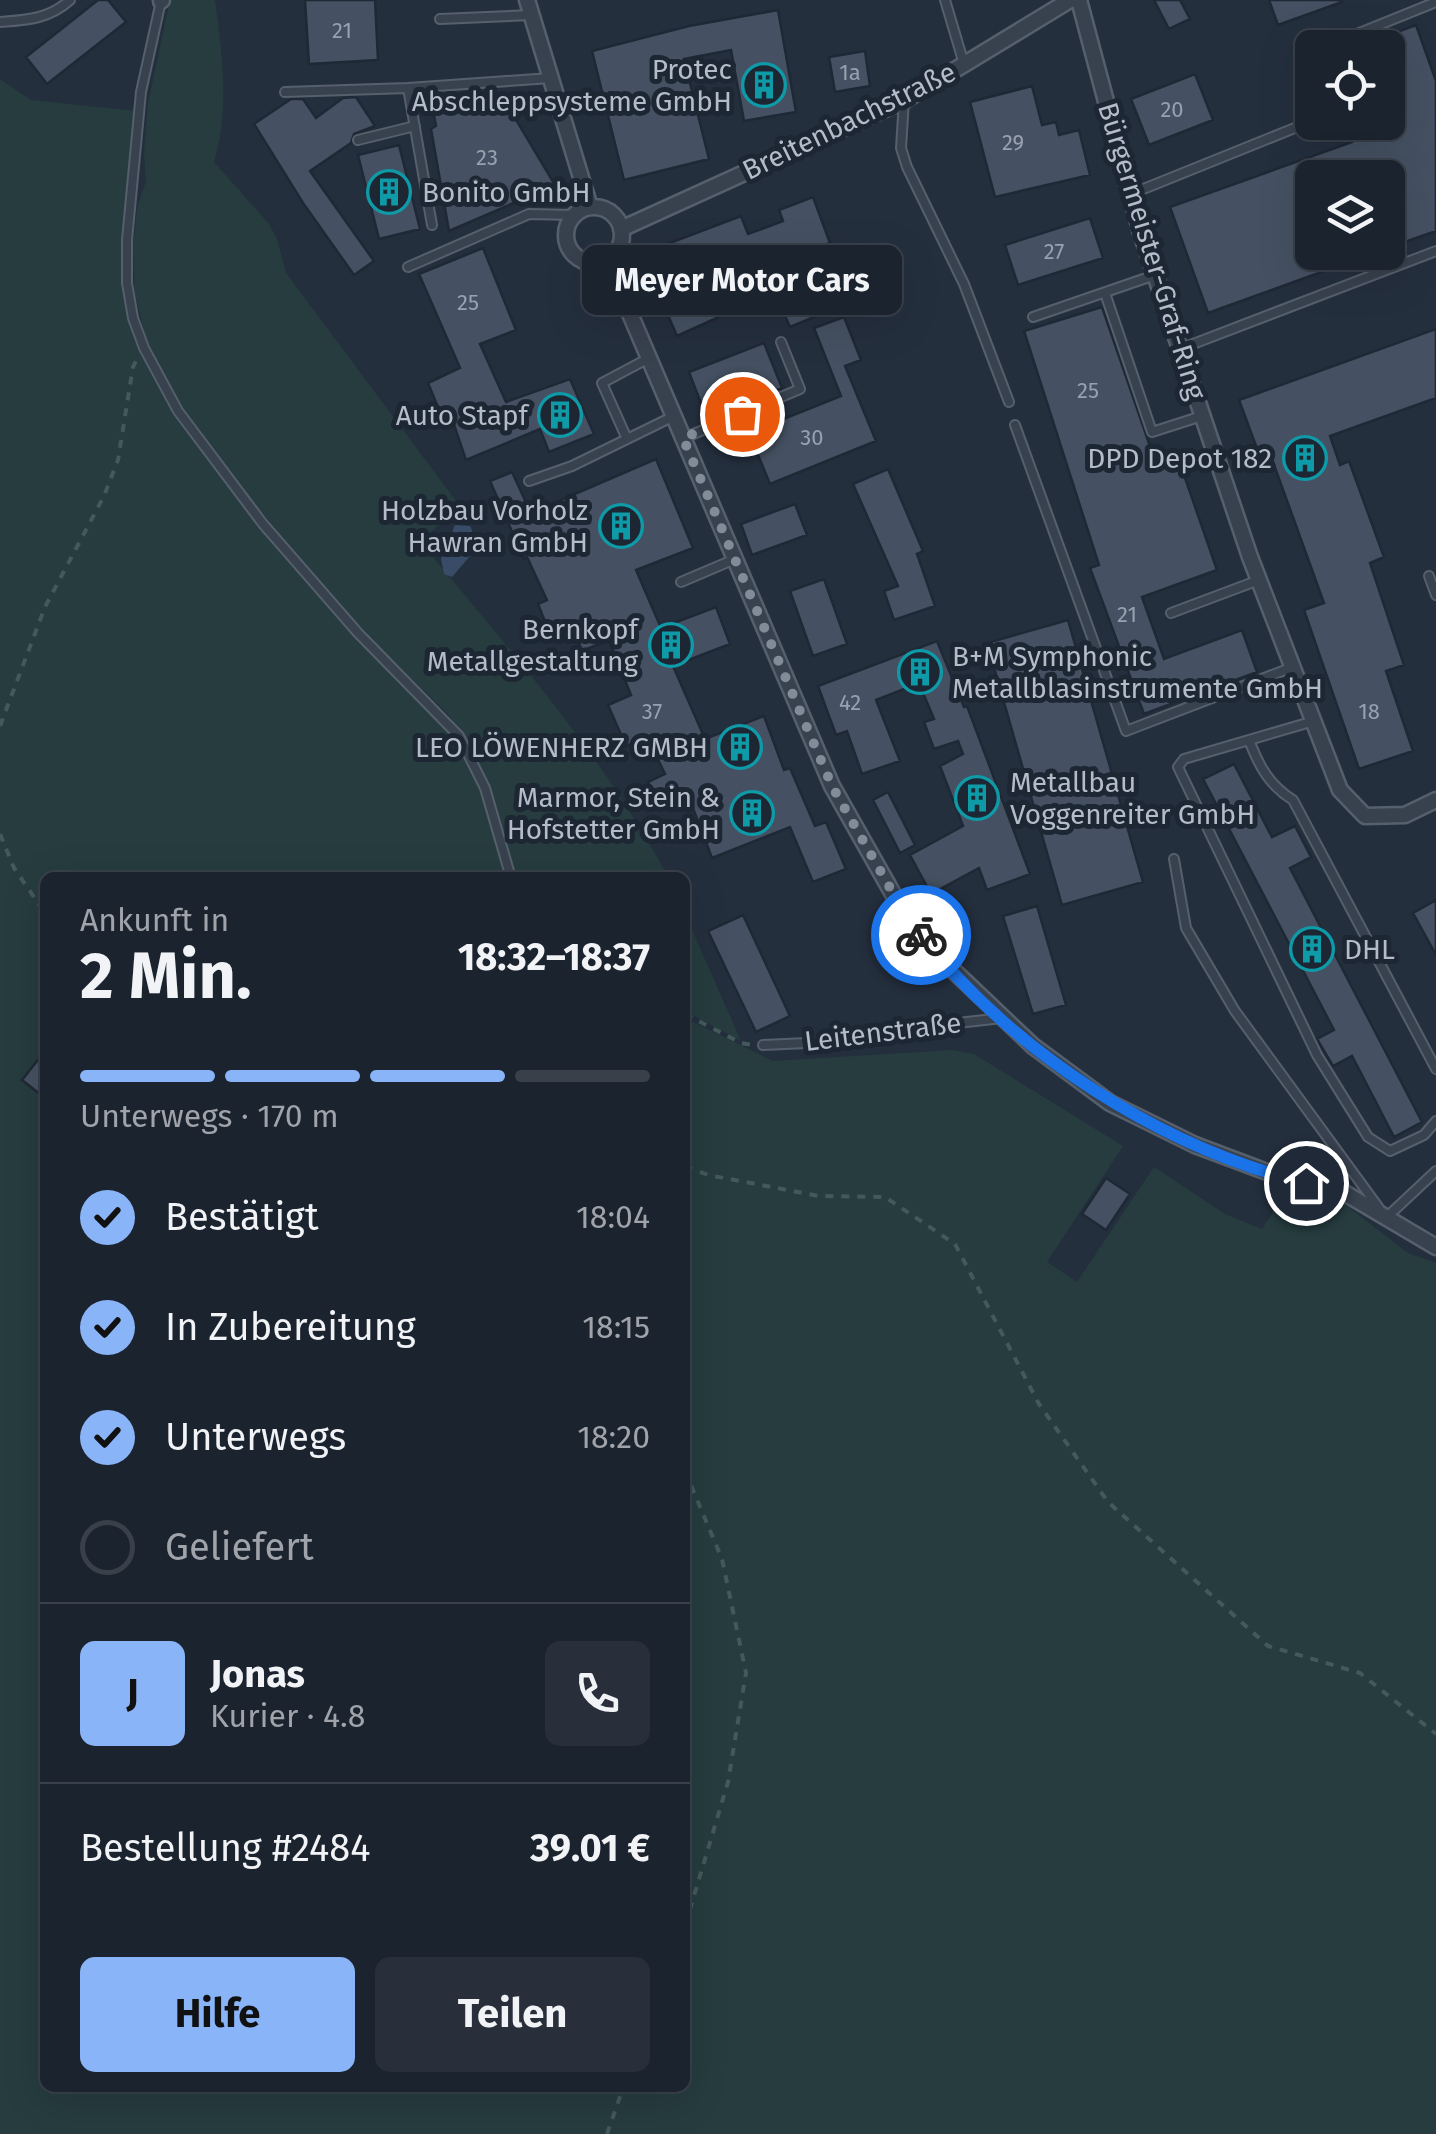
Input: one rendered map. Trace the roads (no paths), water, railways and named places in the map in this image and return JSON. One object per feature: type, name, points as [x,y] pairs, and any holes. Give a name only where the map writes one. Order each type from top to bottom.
[{"type":"street","points":[[527,0],[590,207]]},
{"type":"street","name":"Breitenbachstraße","points":[[622,229],[904,100],[1070,0]]},
{"type":"street","name":"Bürgermeister-Graf-Ring","points":[[1080,0],[1155,276],[1259,580],[1340,790],[1365,816],[1405,815],[1436,800]]},
{"type":"street","points":[[590,207],[613,214],[622,229],[620,247],[607,260],[590,263],[574,255],[566,240],[566,230],[574,215],[590,207]]},
{"type":"street","name":"Leitenstraße","points":[[607,260],[832,786],[906,916],[934,952],[1002,1018],[1110,1103],[1195,1145],[1283,1178],[1343,1192],[1436,1247]]},
{"type":"lane","points":[[0,22],[57,12],[70,0]]},
{"type":"lane","points":[[161,0],[141,92],[127,240],[127,283],[133,318],[144,348],[178,411],[264,524],[358,632],[459,736],[485,788],[509,872]]},
{"type":"lane","points":[[945,0],[964,64]]},
{"type":"lane","points":[[1367,30],[1436,2]]},
{"type":"lane","points":[[440,20],[531,16]]},
{"type":"lane","points":[[285,92],[551,78]]},
{"type":"lane","points":[[408,88],[432,226]]},
{"type":"lane","points":[[904,100],[901,148],[907,167],[964,284],[1009,402]]},
{"type":"lane","points":[[358,140],[415,126]]},
{"type":"lane","points":[[1131,194],[1295,128]]},
{"type":"lane","points":[[408,267],[529,214],[574,215]]},
{"type":"lane","points":[[1180,349],[1436,251]]},
{"type":"lane","points":[[1033,317],[1155,276]]},
{"type":"lane","points":[[1105,293],[1152,432],[1202,416]]},
{"type":"lane","points":[[683,438],[800,390],[781,342]]},
{"type":"lane","points":[[627,439],[602,382],[649,358]]},
{"type":"lane","points":[[529,481],[572,466],[674,416]]},
{"type":"lane","points":[[1016,425],[1126,731],[1292,667]]},
{"type":"lane","points":[[681,582],[735,558]]},
{"type":"lane","points":[[1429,576],[1436,595]]},
{"type":"lane","points":[[1171,613],[1259,580]]},
{"type":"lane","points":[[1314,721],[1184,759],[1178,767],[1316,1056],[1368,1136],[1390,1150],[1424,1135],[1436,1121]]},
{"type":"lane","points":[[1249,740],[1259,766],[1276,790],[1293,800],[1436,1070]]},
{"type":"lane","points":[[1174,859],[1186,928],[1235,1011],[1385,1214],[1436,1171]]},
{"type":"lane","name":"Leitenstraße","points":[[763,1045],[830,1042],[842,1036],[1002,1018]]},
{"type":"water","points":[[455,525],[470,526],[477,542],[475,550],[452,577],[444,574],[441,559]]},
{"type":"place","name":"Protec Abschleppsysteme GmbH","points":[[764,85]]},
{"type":"place","name":"Bonito GmbH","points":[[389,192]]},
{"type":"place","name":"Meyer Motor Cars","points":[[742,414]]},
{"type":"place","name":"Auto Stapf","points":[[560,415]]},
{"type":"place","name":"DPD Depot 182","points":[[1305,458]]},
{"type":"place","name":"Holzbau Vorholz Hawran GmbH","points":[[621,526]]},
{"type":"place","name":"Bernkopf Metallgestaltung","points":[[671,645]]},
{"type":"place","name":"B+M Symphonic Metallblasinstrumente GmbH","points":[[920,672]]},
{"type":"place","name":"LEO LÖWENHERZ GMBH","points":[[740,747]]},
{"type":"place","name":"Metallbau Voggenreiter GmbH","points":[[977,798]]},
{"type":"place","name":"Marmor, Stein & Hofstetter GmbH","points":[[752,813]]},
{"type":"place","name":"DHL","points":[[1312,949]]}]
